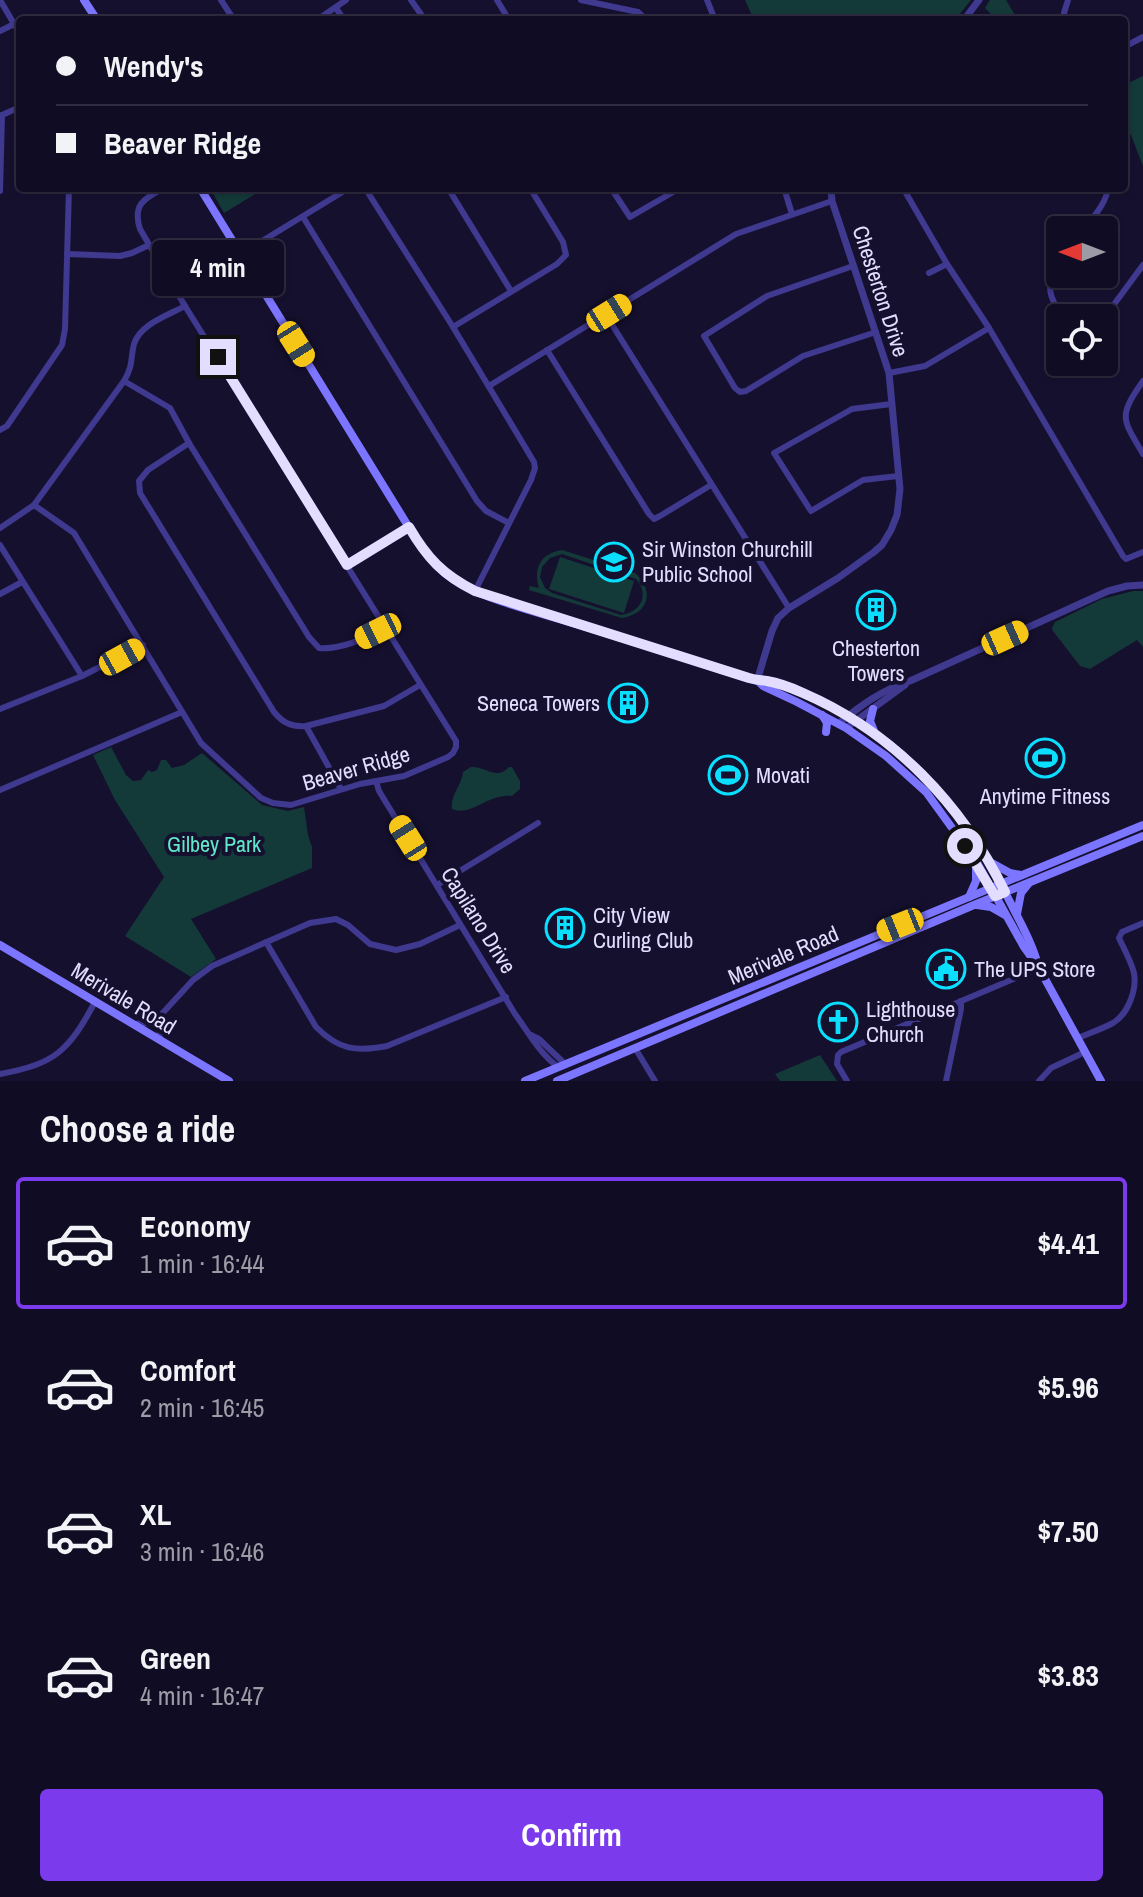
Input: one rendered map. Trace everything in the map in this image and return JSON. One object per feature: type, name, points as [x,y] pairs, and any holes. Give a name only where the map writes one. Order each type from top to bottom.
[{"type":"main road","points":[[202,192],[422,548],[442,571],[475,591],[757,681],[842,726],[886,756],[926,792],[976,861],[1101,1081]]},
{"type":"main road","points":[[757,681],[766,680],[801,692],[852,718],[910,762],[952,806],[973,834],[1032,943],[1039,968]]},
{"type":"main road","points":[[873,709],[870,721],[874,732]]},
{"type":"main road","points":[[821,714],[827,723],[826,732]]},
{"type":"main road","name":"Merivale Road","points":[[557,1081],[574,1078],[635,1048],[1143,825]]},
{"type":"main road","name":"Merivale Road","points":[[1026,878],[1143,836]]},
{"type":"main road","points":[[976,861],[972,901],[991,907],[1005,916]]},
{"type":"main road","points":[[988,861],[1026,878],[1017,915]]},
{"type":"main road","name":"Merivale Road","points":[[525,1081],[754,986],[972,901]]},
{"type":"main road","name":"Merivale Road","points":[[0,945],[229,1081]]},
{"type":"main road","points":[[754,986],[756,997]]},
{"type":"street","points":[[0,0],[16,27]]},
{"type":"street","points":[[323,16],[346,0]]},
{"type":"street","points":[[581,0],[638,12],[642,16]]},
{"type":"street","points":[[336,8],[341,16]]},
{"type":"street","points":[[0,31],[14,24]]},
{"type":"street","points":[[0,191],[1,115]]},
{"type":"street","points":[[0,430],[7,426],[62,345],[69,192]]},
{"type":"street","name":"Beaver Ridge","points":[[34,505],[74,533],[205,748],[268,802],[291,805],[341,789],[404,776],[453,753],[456,741],[149,245],[137,221],[138,208],[146,198],[157,192]]},
{"type":"street","points":[[241,254],[343,192]]},
{"type":"street","points":[[368,192],[531,455],[535,468],[475,591]]},
{"type":"street","points":[[450,192],[511,291]]},
{"type":"street","points":[[453,327],[557,264],[566,255],[563,242],[532,192]]},
{"type":"street","points":[[614,192],[630,217],[673,192]]},
{"type":"street","points":[[785,192],[792,214]]},
{"type":"street","name":"Chesterton Drive","points":[[757,681],[778,618],[882,545],[897,515],[900,489],[889,373],[831,192]]},
{"type":"street","points":[[905,192],[1126,559],[1143,552]]},
{"type":"street","points":[[1094,216],[1107,192]]},
{"type":"street","points":[[489,386],[736,234],[832,201]]},
{"type":"street","points":[[303,217],[477,501],[486,511],[509,523]]},
{"type":"street","points":[[67,254],[120,256],[149,245]]},
{"type":"street","points":[[929,273],[947,264]]},
{"type":"street","points":[[1114,304],[1143,265]]},
{"type":"street","points":[[853,266],[767,296],[704,336],[740,392],[803,356],[876,332]]},
{"type":"street","points":[[0,528],[34,505],[124,381],[131,369],[134,345],[140,333],[185,306]]},
{"type":"street","points":[[606,315],[789,608]]},
{"type":"street","points":[[889,373],[925,366],[989,328]]},
{"type":"street","points":[[547,350],[654,519],[711,485]]},
{"type":"street","points":[[124,381],[170,408],[309,637],[319,648],[327,649],[359,640],[385,628]]},
{"type":"street","points":[[1143,381],[1128,402],[1124,414],[1127,427],[1143,454]]},
{"type":"street","points":[[891,404],[852,409],[840,414],[774,453],[811,511],[863,480],[898,476]]},
{"type":"street","points":[[189,443],[148,470],[139,481],[140,493],[282,722],[294,727],[306,726],[384,706],[420,685]]},
{"type":"street","points":[[347,565],[409,527]]},
{"type":"street","points":[[0,545],[82,676]]},
{"type":"street","points":[[0,594],[22,582]]},
{"type":"street","points":[[842,726],[886,690],[1108,591],[1143,585]]},
{"type":"street","points":[[0,709],[82,676],[143,645]]},
{"type":"street","points":[[852,718],[873,709],[910,681]]},
{"type":"street","points":[[0,790],[182,712]]},
{"type":"street","points":[[306,726],[341,789]]},
{"type":"street","name":"Capilano Drive","points":[[376,781],[379,791],[531,1035],[533,1043],[574,1078]]},
{"type":"street","points":[[437,885],[538,823]]},
{"type":"street","points":[[133,1024],[151,1023],[193,980],[212,966],[310,923],[336,919],[370,944],[396,950],[420,944],[460,925]]},
{"type":"street","points":[[1078,1038],[1114,1022],[1128,1006],[1135,976],[1119,938],[1122,932],[1143,923]]},
{"type":"street","points":[[266,942],[316,1027],[325,1036],[348,1048],[366,1050],[387,1046],[506,997]]},
{"type":"street","points":[[847,1081],[837,1064],[841,1052],[1039,968]]},
{"type":"street","points":[[946,1081],[961,1001]]},
{"type":"street","points":[[0,1074],[23,1069],[61,1052],[82,1026],[95,1002]]},
{"type":"street","points":[[159,1017],[160,1040]]},
{"type":"street","points":[[635,1048],[655,1081]]},
{"type":"street","points":[[1039,1081],[1051,1068],[1085,1052]]},
{"type":"green space","points":[[745,0],[971,0],[958,16],[752,16]]},
{"type":"green space","points":[[990,0],[1006,0],[1016,16],[993,16],[985,8]]},
{"type":"green space","points":[[1143,76],[1143,166],[1128,131],[1128,83]]},
{"type":"green space","points":[[212,192],[258,192],[224,213]]},
{"type":"green space","points":[[562,550],[635,573],[647,594],[643,606],[631,616],[622,618],[529,590],[530,586],[539,588],[537,574],[540,563]],"holes":[[[562,554],[636,579],[642,591],[641,602],[634,610],[621,615],[552,593],[545,588],[540,577],[542,567],[550,558]]]},
{"type":"green space","points":[[560,557],[634,581],[624,613],[549,589]]},
{"type":"green space","points":[[1143,591],[1143,647],[1137,640],[1090,669],[1080,666],[1053,631],[1055,622],[1102,599]]},
{"type":"green space","name":"Gilbey Park","points":[[111,747],[126,775],[133,781],[141,780],[148,770],[157,770],[161,760],[166,760],[172,768],[184,765],[202,753],[262,805],[288,811],[304,807],[312,847],[312,868],[191,919],[216,959],[191,977],[125,936],[164,877],[115,800],[93,755]]},
{"type":"green space","points":[[471,767],[500,773],[512,767],[520,781],[520,789],[512,796],[495,798],[466,810],[452,809],[463,772]]},
{"type":"green space","points":[[820,1055],[837,1081],[780,1081],[775,1074]]},
{"type":"place","name":"Sir Winston Churchill Public School","points":[[614,562]]},
{"type":"place","name":"Chesterton Towers","points":[[876,610]]},
{"type":"place","name":"Seneca Towers","points":[[628,703]]},
{"type":"place","name":"Anytime Fitness","points":[[1045,758]]},
{"type":"place","name":"Movati","points":[[728,775]]},
{"type":"place","name":"City View Curling Club","points":[[565,928]]},
{"type":"place","name":"The UPS Store","points":[[946,969]]},
{"type":"place","name":"Lighthouse Church","points":[[838,1022]]},
{"type":"route","points":[[218,357],[347,565],[409,527],[442,571],[475,591],[757,681],[766,680],[801,692],[874,732],[928,780],[973,834],[1005,892],[995,896],[965,846]]}]
